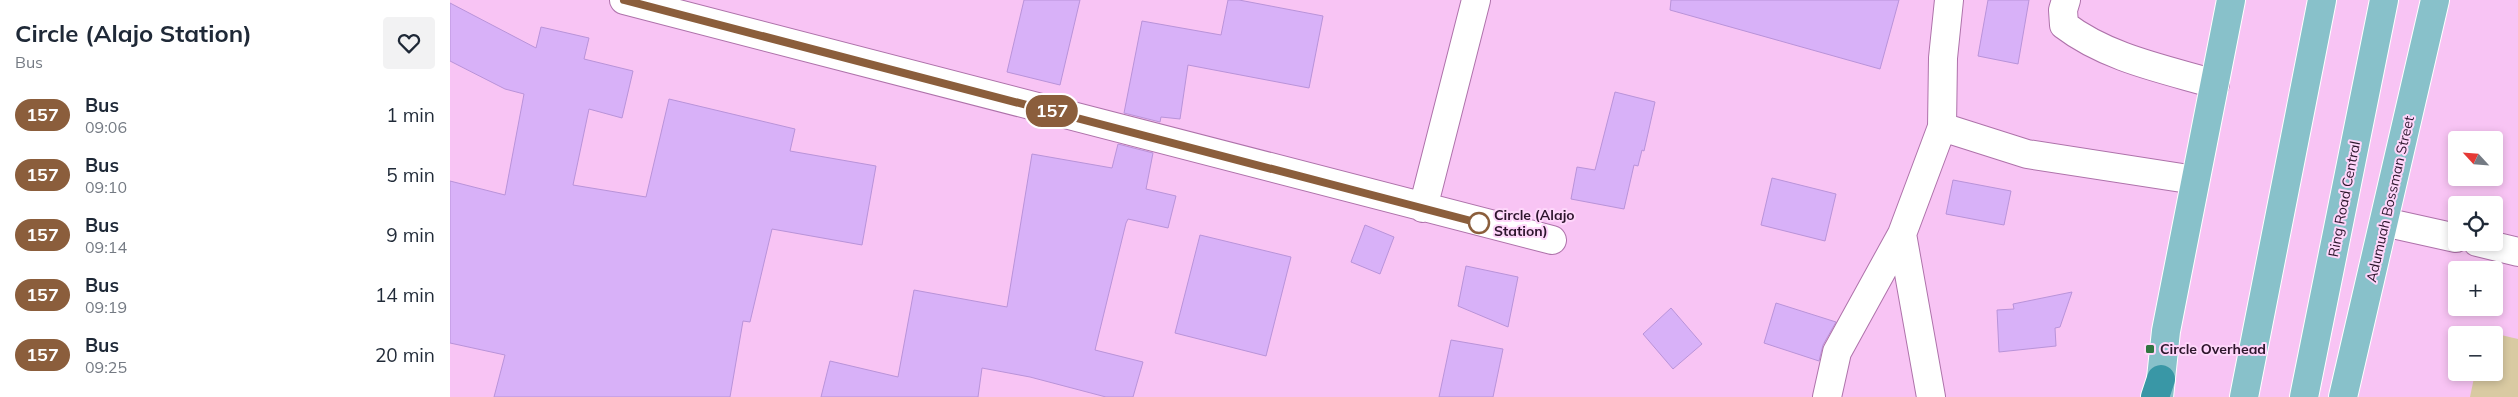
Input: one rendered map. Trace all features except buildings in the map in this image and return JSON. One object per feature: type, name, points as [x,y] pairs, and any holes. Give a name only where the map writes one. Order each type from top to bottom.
[{"type":"main road","points":[[2158,391],[2166,331],[2231,0]]},
{"type":"main road","points":[[2244,397],[2322,0]]},
{"type":"main road","name":"Ring Road Central","points":[[2304,397],[2384,0]]},
{"type":"main road","name":"Adumuah Bossman Street","points":[[2343,397],[2436,0]]},
{"type":"street","points":[[624,0],[1552,240]]},
{"type":"street","points":[[1423,208],[1476,0]]},
{"type":"street","points":[[1827,397],[1837,352],[1902,234],[1942,127],[1943,58],[1948,0]]},
{"type":"street","points":[[2066,0],[2063,10],[2064,25],[2079,37],[2124,57],[2215,84]]},
{"type":"street","points":[[1942,127],[2027,154],[2195,180]]},
{"type":"street","points":[[2384,222],[2448,236]]},
{"type":"street","points":[[1902,234],[1931,397]]},
{"type":"street","points":[[2503,248],[2518,252]]},
{"type":"shaded area","points":[[2503,335],[2518,339],[2518,397],[2470,397],[2473,381],[2503,381]]},
{"type":"bus line","name":"157","points":[[624,0],[1479,223]]},
{"type":"place","name":"Circle (Alajo Station)","points":[[1479,223]]},
{"type":"place","name":"Circle Overhead","points":[[2150,349]]}]
